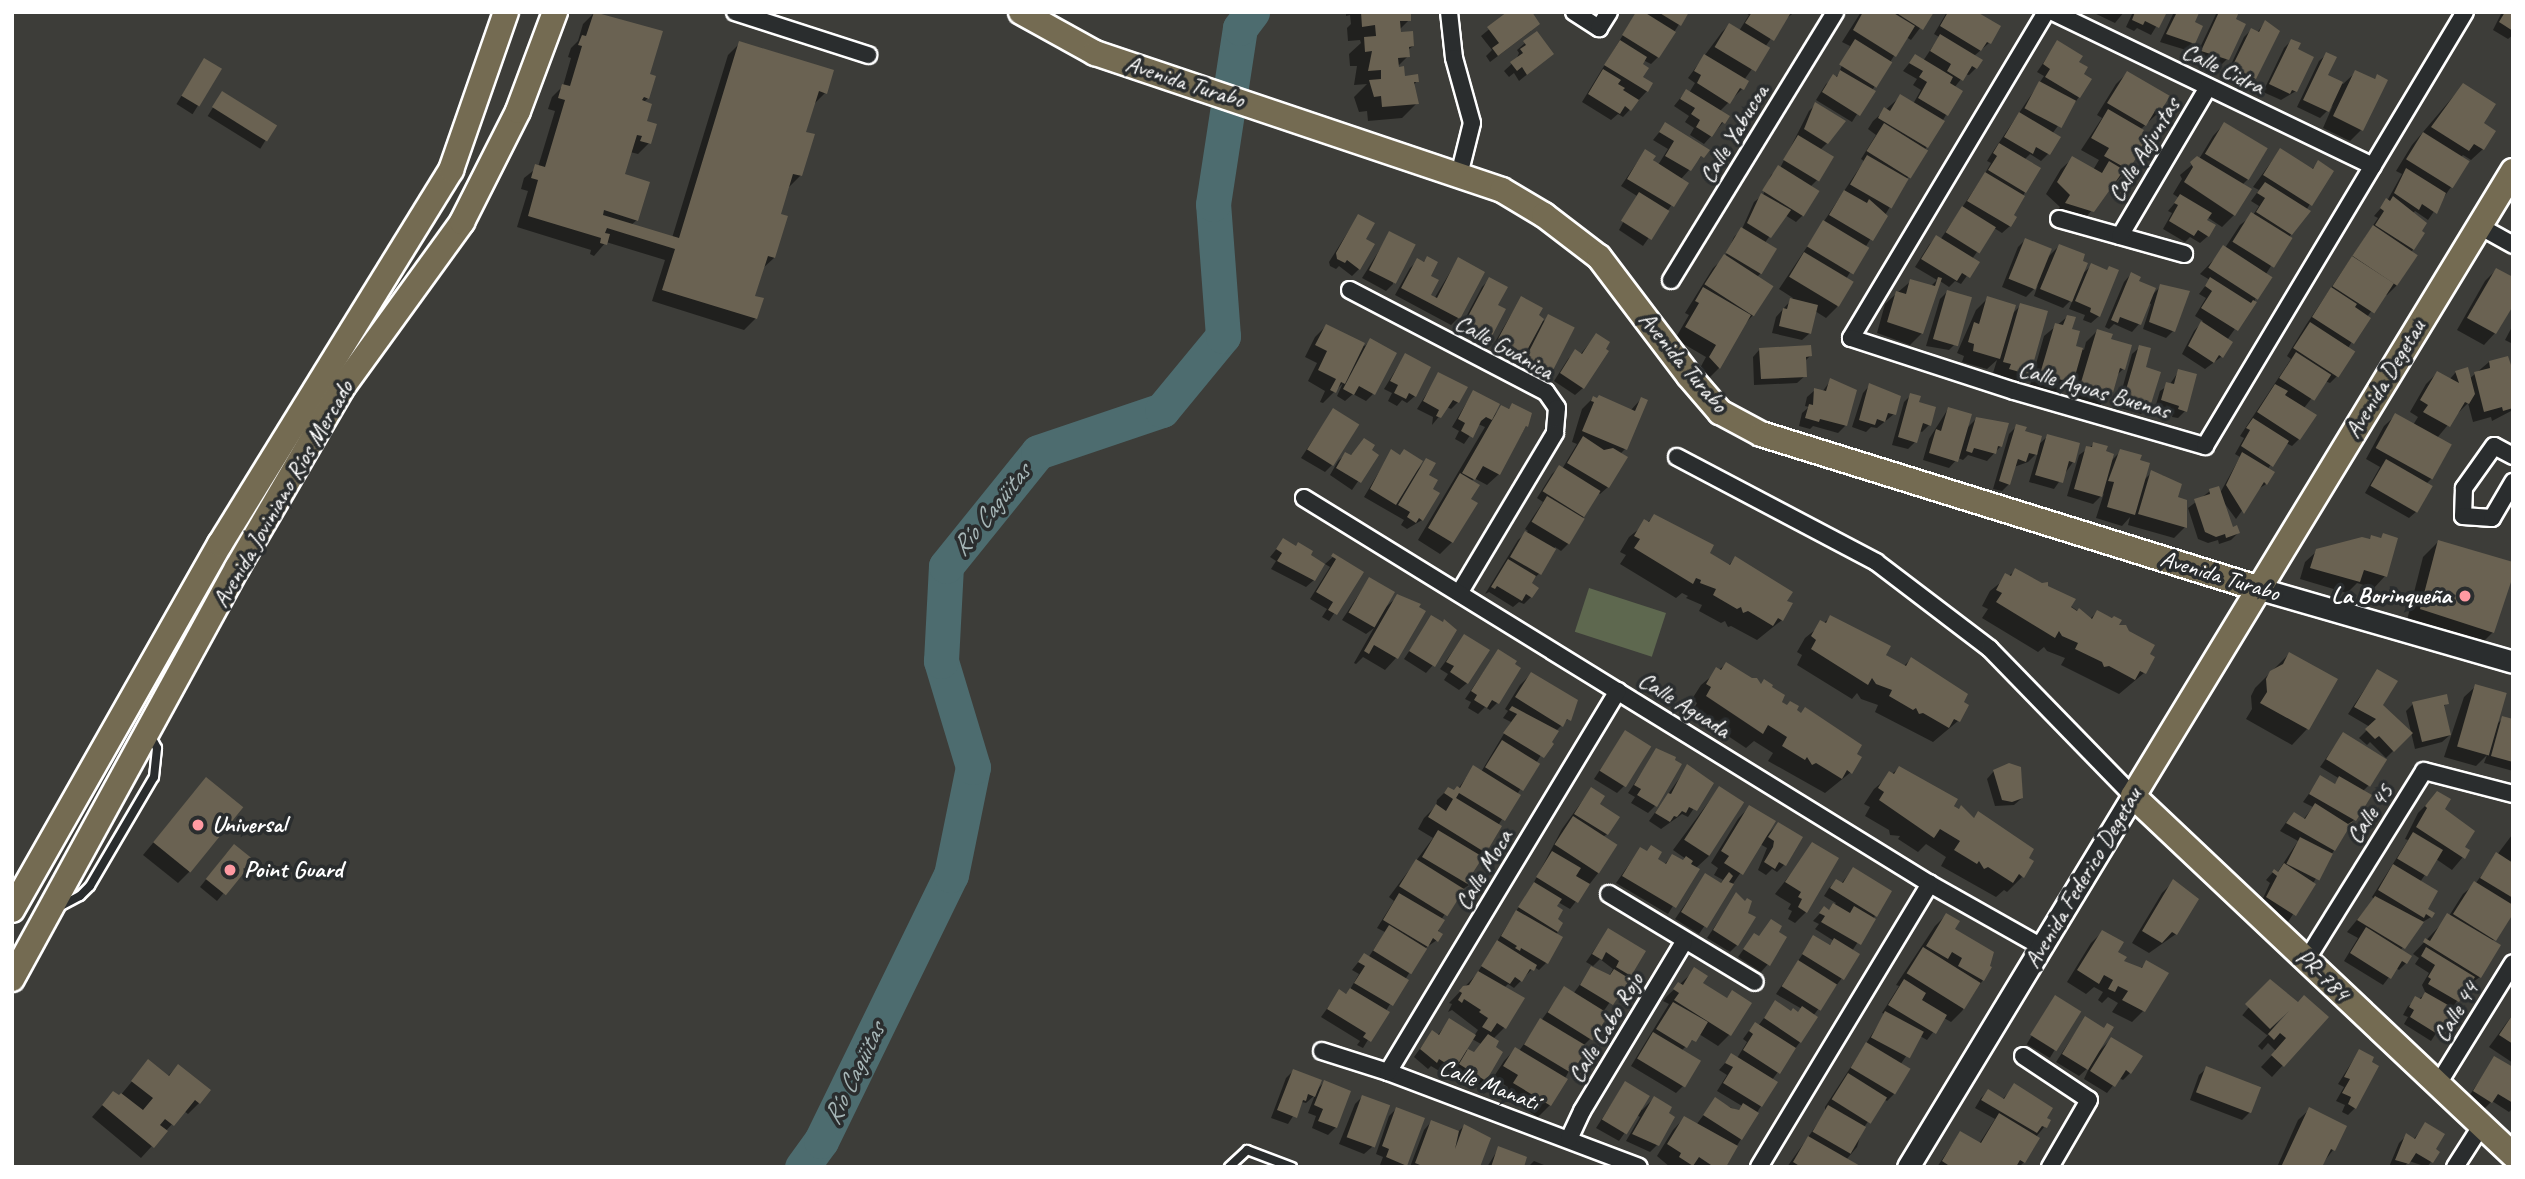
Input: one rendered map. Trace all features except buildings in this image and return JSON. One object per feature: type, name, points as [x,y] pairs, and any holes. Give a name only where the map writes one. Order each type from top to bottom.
[{"type":"main road","name":"Avenida Joviniano Ríos Mercado","points":[[12,910],[220,544],[452,170],[506,12]]},
{"type":"main road","name":"Avenida Joviniano Ríos Mercado","points":[[12,979],[148,730],[342,388],[462,222],[518,111],[555,12]]},
{"type":"main road","name":"Avenida Turabo","points":[[1021,12],[1095,52],[1353,138],[1513,196],[1544,215],[1599,257],[1689,376],[1720,411],[1761,434],[2257,588]]},
{"type":"main road","name":"Avenida Degetau","points":[[2257,588],[2513,171]]},
{"type":"main road","name":"Avenida Federico Degetau","points":[[2133,796],[2257,588]]},
{"type":"main road","name":"PR-784","points":[[2133,796],[2513,1155]]},
{"type":"street","points":[[734,12],[869,55]]},
{"type":"street","points":[[1449,12],[1454,58],[1472,124],[1459,175]]},
{"type":"street","points":[[1574,12],[1599,28],[1609,12]]},
{"type":"street","name":"Calle Yabucoa","points":[[1671,280],[1835,12]]},
{"type":"street","name":"Calle Aguas Buenas","points":[[2046,12],[1851,338],[2014,391],[2205,446],[2465,12]]},
{"type":"street","name":"Calle Cidra","points":[[2053,12],[2373,166]]},
{"type":"street","name":"Calle Adjuntas","points":[[2120,236],[2208,87]]},
{"type":"street","name":"Calle Adjuntas","points":[[2059,219],[2184,254]]},
{"type":"street","points":[[2479,226],[2513,245]]},
{"type":"street","name":"Calle Guánica","points":[[1350,290],[1546,392],[1557,408],[1555,433],[1460,592]]},
{"type":"street","points":[[2513,456],[2494,446],[2464,488],[2463,516],[2491,518],[2513,482]]},
{"type":"street","points":[[1677,457],[1876,562],[1990,649],[2133,796]]},
{"type":"street","name":"Calle Aguada","points":[[1304,498],[1930,884],[2042,947]]},
{"type":"street","name":"Avenida Turabo","points":[[2257,588],[2513,662]]},
{"type":"street","name":"Calle Moca","points":[[1388,1072],[1618,691]]},
{"type":"street","name":"Calle 45","points":[[2307,959],[2424,771],[2513,794]]},
{"type":"street","name":"Avenida Federico Degetau","points":[[1908,1167],[2133,796]]},
{"type":"street","points":[[1759,1167],[1930,884]]},
{"type":"street","points":[[1609,894],[1684,942],[1755,982]]},
{"type":"street","name":"Calle Cabo Rojo","points":[[1569,1139],[1582,1111],[1684,942]]},
{"type":"street","name":"Calle 44","points":[[2438,1084],[2513,962]]},
{"type":"street","name":"Calle Manatí","points":[[1322,1051],[1388,1072],[1639,1167]]},
{"type":"street","points":[[2023,1056],[2088,1100],[2050,1167]]},
{"type":"street","points":[[2455,1167],[2482,1125]]},
{"type":"lane","points":[[1229,1167],[1247,1150],[1292,1167]]},
{"type":"green space","points":[[1589,588],[1666,613],[1652,657],[1575,632]]},
{"type":"waterway","name":"Río Cagüitas","points":[[802,1167],[821,1141],[951,875],[973,767],[941,661],[946,566],[1038,452],[1162,410],[1223,336],[1213,204],[1240,28],[1252,12]]},
{"type":"place","name":"La Borinqueña","points":[[2465,596]]},
{"type":"place","name":"Universal","points":[[198,825]]},
{"type":"place","name":"Point Guard","points":[[230,870]]}]
